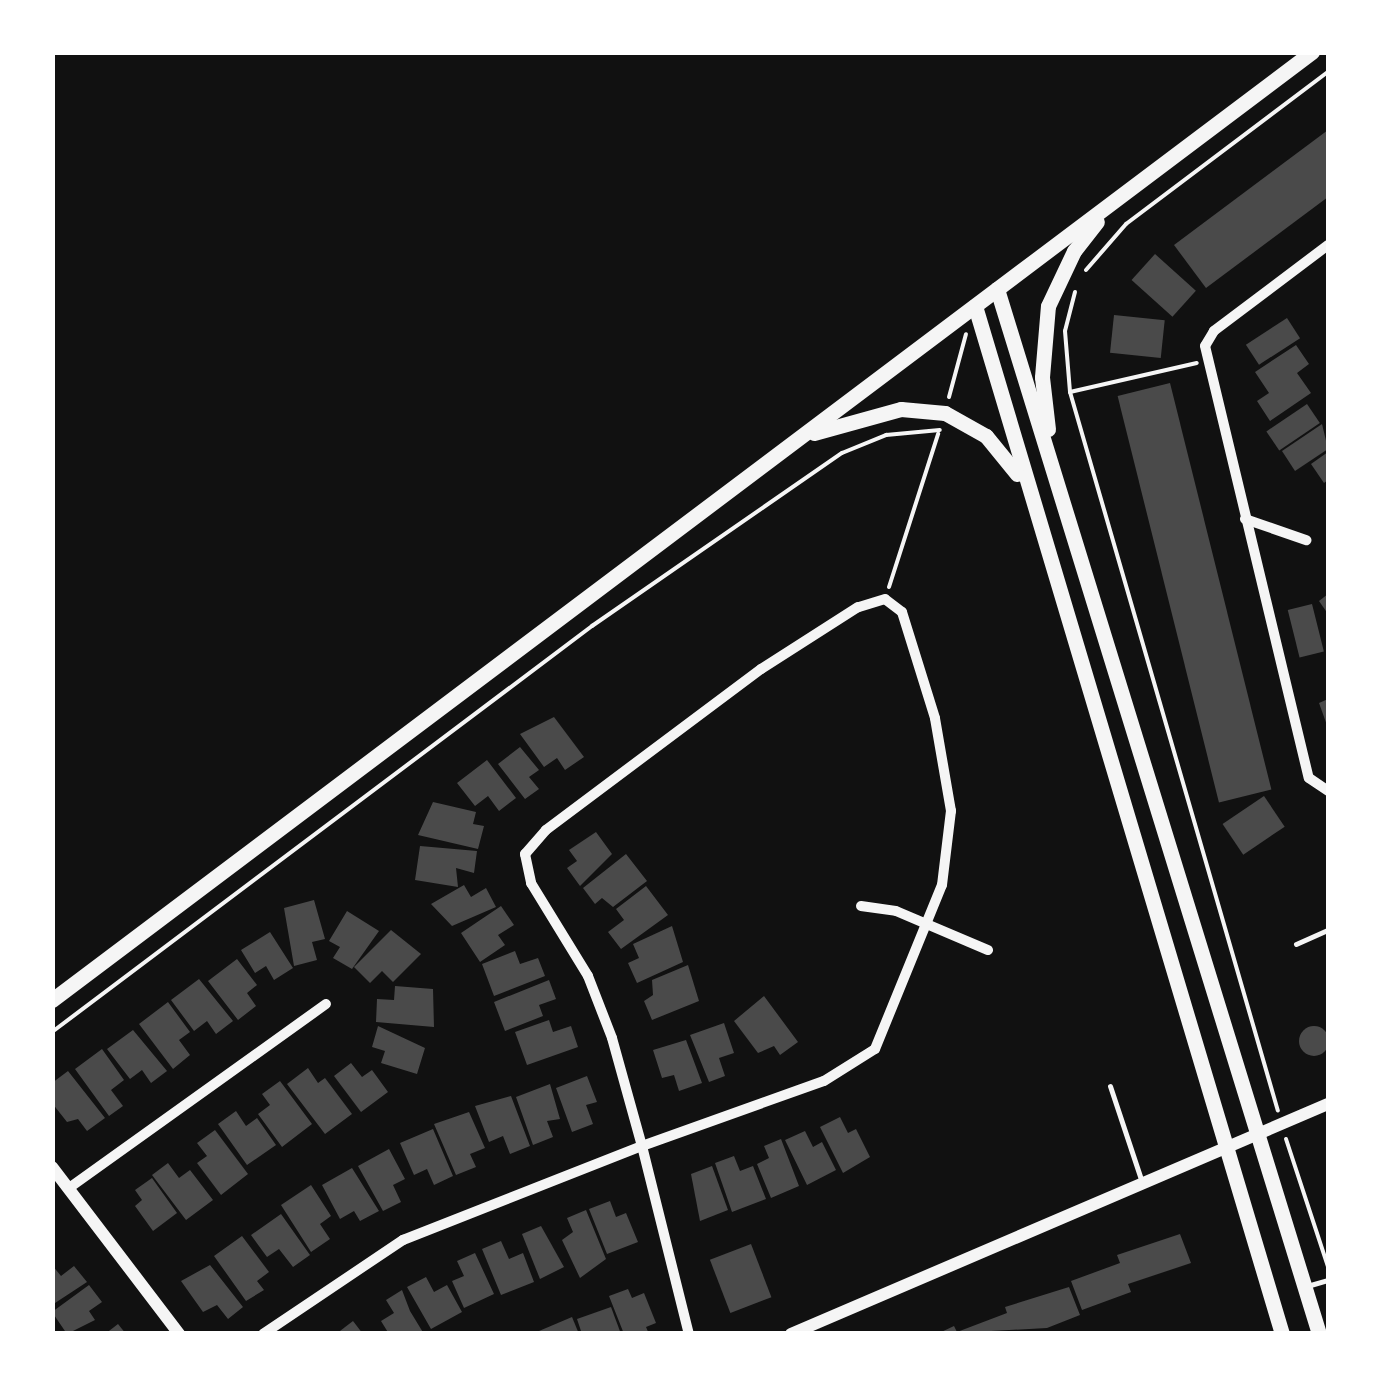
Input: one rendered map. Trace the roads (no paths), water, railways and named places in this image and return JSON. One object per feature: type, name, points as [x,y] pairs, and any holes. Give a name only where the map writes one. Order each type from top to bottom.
[{"type":"main road","points":[[52,1000],[1312,52]]},
{"type":"main road","points":[[1057,482],[1042,377],[1048,306],[1074,250],[1116,200]]},
{"type":"main road","points":[[997,290],[1260,1135],[1318,1334]]},
{"type":"main road","points":[[974,306],[1282,1334]]},
{"type":"main road","points":[[800,437],[902,409],[945,413],[986,436],[1028,490]]},
{"type":"street","points":[[1325,790],[1309,778],[1206,361],[1207,340],[1328,245]]},
{"type":"street","points":[[1245,519],[1306,540]]},
{"type":"street","points":[[263,1334],[403,1240],[642,1146],[824,1081],[866,1058],[929,924],[948,862],[949,782],[902,612],[885,598],[858,607],[761,670],[546,830],[525,854],[531,884],[602,1007],[642,1146],[688,1334]]},
{"type":"street","points":[[861,906],[929,924],[988,950]]},
{"type":"street","points":[[69,1188],[326,1004]]},
{"type":"street","points":[[790,1334],[1328,1104]]},
{"type":"street","points":[[52,1167],[180,1334]]},
{"type":"lane","points":[[1296,944],[1328,930]]},
{"type":"lane","points":[[1110,1086],[1143,1185]]},
{"type":"lane","points":[[1304,1287],[1328,1280]]}]
